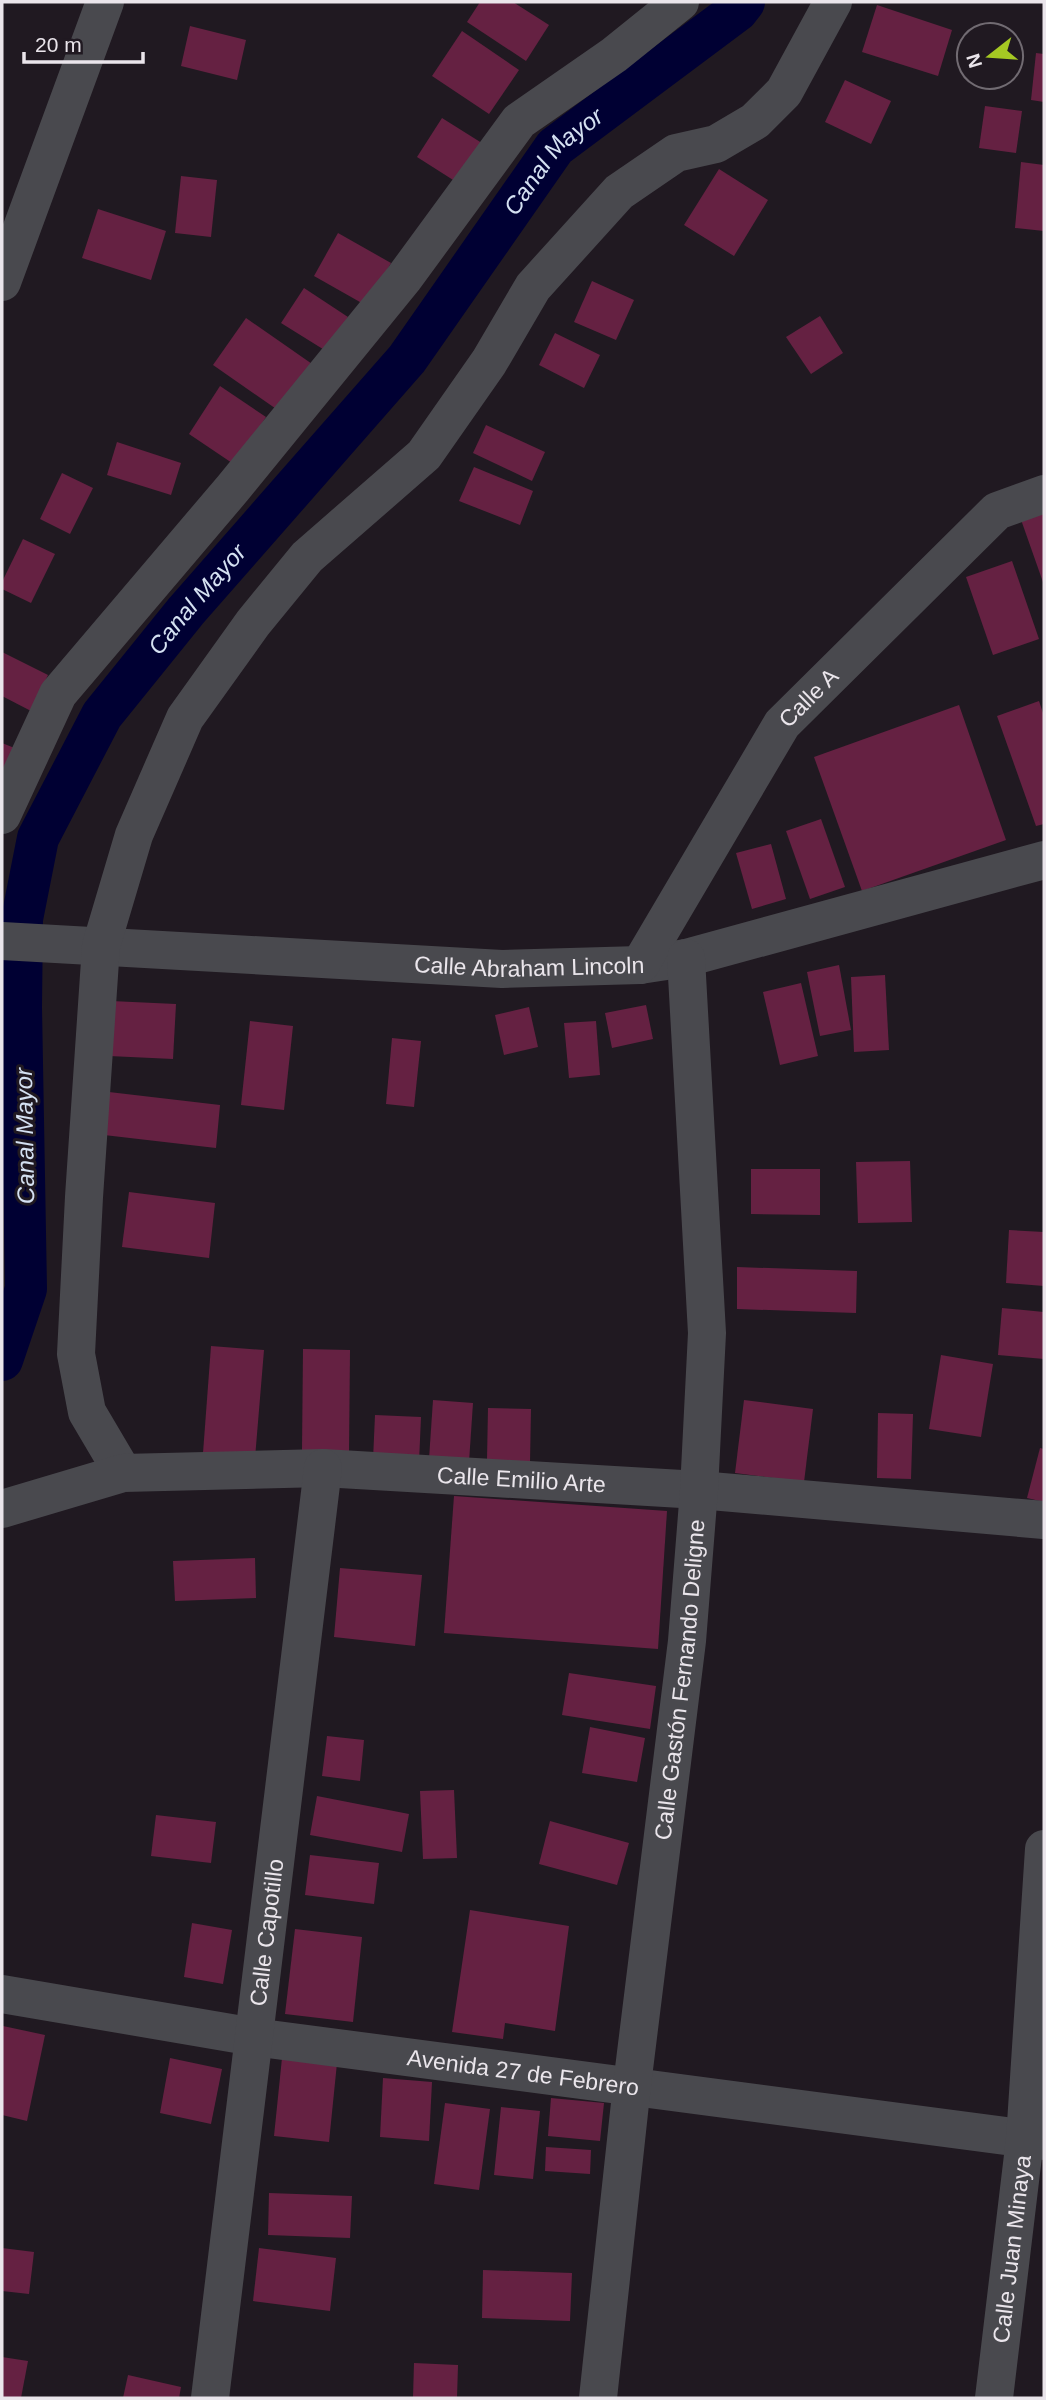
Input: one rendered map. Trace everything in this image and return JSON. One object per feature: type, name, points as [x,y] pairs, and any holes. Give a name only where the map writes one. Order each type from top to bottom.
[{"type":"street","points":[[2,282],[105,2]]},
{"type":"street","points":[[2,815],[58,694],[233,488],[404,278],[519,121],[614,55],[680,2]]},
{"type":"street","points":[[123,1474],[87,1412],[76,1354],[101,946],[134,835],[185,718],[253,622],[307,557],[424,455],[489,362],[533,287],[618,192],[676,153],[716,144],[755,121],[784,92],[833,2]]},
{"type":"street","name":"Calle A","points":[[639,965],[782,724],[997,511],[1044,494]]},
{"type":"street","name":"Calle Abraham Lincoln","points":[[2,940],[502,970],[639,965],[686,958],[1044,860]]},
{"type":"street","name":"Calle Gastón Fernando Deligne","points":[[598,2398],[632,2085],[687,1641],[699,1490],[707,1333],[686,958]]},
{"type":"street","name":"Calle Emilio Arte","points":[[2,1509],[123,1474],[323,1468],[699,1490],[1044,1520]]},
{"type":"street","name":"Calle Capotillo","points":[[210,2398],[323,1468]]},
{"type":"street","name":"Calle Juan Minaya","points":[[994,2398],[1035,2140],[1044,1849]]},
{"type":"street","name":"Avenida 27 de Febrero","points":[[2,1994],[254,2037],[1035,2140]]},
{"type":"building","points":[[480,2],[513,2],[549,25],[526,61],[467,22]]},
{"type":"building","points":[[877,5],[952,30],[938,76],[862,52]]},
{"type":"building","points":[[190,26],[246,40],[237,80],[181,66]]},
{"type":"building","points":[[462,31],[519,70],[489,114],[432,76]]},
{"type":"building","points":[[1036,53],[1044,54],[1044,102],[1031,100]]},
{"type":"building","points":[[845,80],[891,101],[871,144],[825,122]]},
{"type":"building","points":[[985,106],[1022,111],[1016,153],[979,148]]},
{"type":"building","points":[[442,118],[485,145],[461,185],[417,157]]},
{"type":"building","points":[[1021,162],[1044,165],[1044,231],[1015,228]]},
{"type":"building","points":[[719,169],[768,200],[734,256],[684,225]]},
{"type":"building","points":[[181,176],[217,180],[211,237],[175,233]]},
{"type":"building","points":[[98,209],[166,231],[151,280],[82,258]]},
{"type":"building","points":[[338,233],[391,263],[367,306],[314,276]]},
{"type":"building","points":[[592,281],[634,300],[616,340],[574,322]]},
{"type":"building","points":[[304,288],[348,317],[326,351],[281,323]]},
{"type":"building","points":[[820,316],[843,353],[811,374],[786,337]]},
{"type":"building","points":[[246,318],[315,366],[282,413],[213,365]]},
{"type":"building","points":[[555,333],[600,355],[584,388],[539,365]]},
{"type":"building","points":[[220,386],[266,417],[235,465],[189,434]]},
{"type":"building","points":[[486,425],[545,452],[532,481],[473,453]]},
{"type":"building","points":[[117,442],[181,463],[171,495],[107,475]]},
{"type":"building","points":[[474,467],[533,491],[520,525],[459,501]]},
{"type":"building","points":[[62,473],[93,488],[70,534],[40,519]]},
{"type":"building","points":[[1044,505],[1044,585],[1019,514]]},
{"type":"building","points":[[23,539],[55,554],[31,603],[2,589],[2,582]]},
{"type":"building","points":[[1012,561],[1039,639],[993,655],[966,577]]},
{"type":"building","points":[[2,652],[48,675],[31,711],[2,696]]},
{"type":"building","points":[[1039,701],[1044,716],[1044,824],[1036,826],[997,716]]},
{"type":"building","points":[[959,705],[1006,840],[862,891],[814,757]]},
{"type":"building","points":[[2,743],[17,749],[2,789]]},
{"type":"building","points":[[821,819],[845,887],[810,899],[786,831]]},
{"type":"building","points":[[771,844],[786,899],[752,909],[736,853]]},
{"type":"building","points":[[839,965],[851,1030],[820,1036],[807,972]]},
{"type":"building","points":[[885,975],[889,1050],[854,1052],[851,977]]},
{"type":"building","points":[[801,983],[818,1056],[780,1065],[763,992]]},
{"type":"building","points":[[111,1001],[176,1004],[173,1059],[109,1056]]},
{"type":"building","points":[[646,1005],[653,1039],[612,1048],[605,1013]]},
{"type":"building","points":[[529,1007],[538,1047],[504,1055],[495,1015]]},
{"type":"building","points":[[250,1021],[293,1026],[284,1110],[241,1105]]},
{"type":"building","points":[[596,1021],[600,1075],[569,1078],[564,1023]]},
{"type":"building","points":[[392,1038],[421,1041],[414,1107],[386,1104]]},
{"type":"building","points":[[109,1092],[220,1105],[216,1148],[104,1135]]},
{"type":"building","points":[[910,1161],[912,1222],[858,1223],[856,1162]]},
{"type":"building","points":[[751,1169],[820,1169],[820,1215],[751,1214]]},
{"type":"building","points":[[129,1192],[215,1203],[209,1258],[122,1247]]},
{"type":"building","points":[[1009,1230],[1044,1232],[1044,1286],[1006,1283]]},
{"type":"building","points":[[737,1267],[857,1271],[856,1313],[737,1309]]},
{"type":"building","points":[[1002,1308],[1044,1312],[1044,1359],[998,1355]]},
{"type":"building","points":[[211,1346],[264,1350],[255,1458],[203,1453]]},
{"type":"building","points":[[303,1349],[350,1350],[349,1453],[302,1451]]},
{"type":"building","points":[[941,1355],[993,1364],[981,1437],[929,1429]]},
{"type":"building","points":[[433,1400],[473,1403],[469,1462],[429,1459]]},
{"type":"building","points":[[744,1400],[813,1409],[804,1482],[735,1473]]},
{"type":"building","points":[[488,1408],[531,1409],[530,1462],[487,1460]]},
{"type":"building","points":[[878,1413],[913,1414],[911,1479],[877,1478]]},
{"type":"building","points":[[375,1415],[421,1417],[419,1462],[373,1460]]},
{"type":"building","points":[[1040,1448],[1044,1449],[1044,1502],[1027,1498]]},
{"type":"building","points":[[454,1496],[667,1511],[658,1649],[444,1633]]},
{"type":"building","points":[[255,1558],[256,1598],[175,1601],[173,1561]]},
{"type":"building","points":[[340,1568],[422,1575],[415,1646],[334,1637]]},
{"type":"building","points":[[569,1673],[656,1686],[650,1729],[562,1715]]},
{"type":"building","points":[[590,1727],[645,1738],[637,1782],[582,1773]]},
{"type":"building","points":[[327,1736],[364,1740],[360,1781],[322,1776]]},
{"type":"building","points":[[454,1790],[457,1858],[423,1859],[420,1791]]},
{"type":"building","points":[[317,1796],[409,1814],[402,1852],[310,1835]]},
{"type":"building","points":[[156,1815],[216,1822],[211,1863],[151,1856]]},
{"type":"building","points":[[550,1821],[629,1843],[617,1885],[539,1864]]},
{"type":"building","points":[[310,1855],[379,1863],[374,1904],[305,1895]]},
{"type":"building","points":[[470,1910],[569,1926],[555,2031],[505,2023],[503,2039],[452,2032]]},
{"type":"building","points":[[192,1923],[232,1930],[223,1984],[184,1977]]},
{"type":"building","points":[[295,1929],[362,1937],[353,2022],[285,2014]]},
{"type":"building","points":[[3,2026],[45,2035],[27,2121],[2,2115]]},
{"type":"building","points":[[170,2058],[222,2069],[211,2124],[160,2113]]},
{"type":"building","points":[[282,2058],[337,2063],[329,2142],[274,2136]]},
{"type":"building","points":[[383,2078],[432,2082],[429,2141],[380,2137]]},
{"type":"building","points":[[551,2098],[604,2103],[600,2141],[548,2136]]},
{"type":"building","points":[[445,2103],[490,2109],[479,2190],[434,2184]]},
{"type":"building","points":[[501,2107],[540,2111],[533,2179],[494,2175]]},
{"type":"building","points":[[546,2147],[591,2150],[590,2174],[545,2171]]},
{"type":"building","points":[[269,2193],[352,2196],[350,2238],[268,2235]]},
{"type":"building","points":[[2,2248],[34,2252],[29,2294],[2,2291]]},
{"type":"building","points":[[259,2248],[336,2258],[330,2311],[253,2301]]},
{"type":"building","points":[[483,2270],[572,2273],[570,2321],[482,2318]]},
{"type":"building","points":[[2,2357],[28,2361],[21,2398],[2,2398]]},
{"type":"building","points":[[414,2363],[458,2365],[457,2398],[413,2398]]},
{"type":"building","points":[[128,2375],[181,2387],[179,2398],[123,2398]]},
{"type":"waterway","name":"Canal Mayor","points":[[2,1360],[26,1289],[22,919],[38,838],[102,715],[186,611],[407,359],[555,147],[737,11],[744,2]]}]
